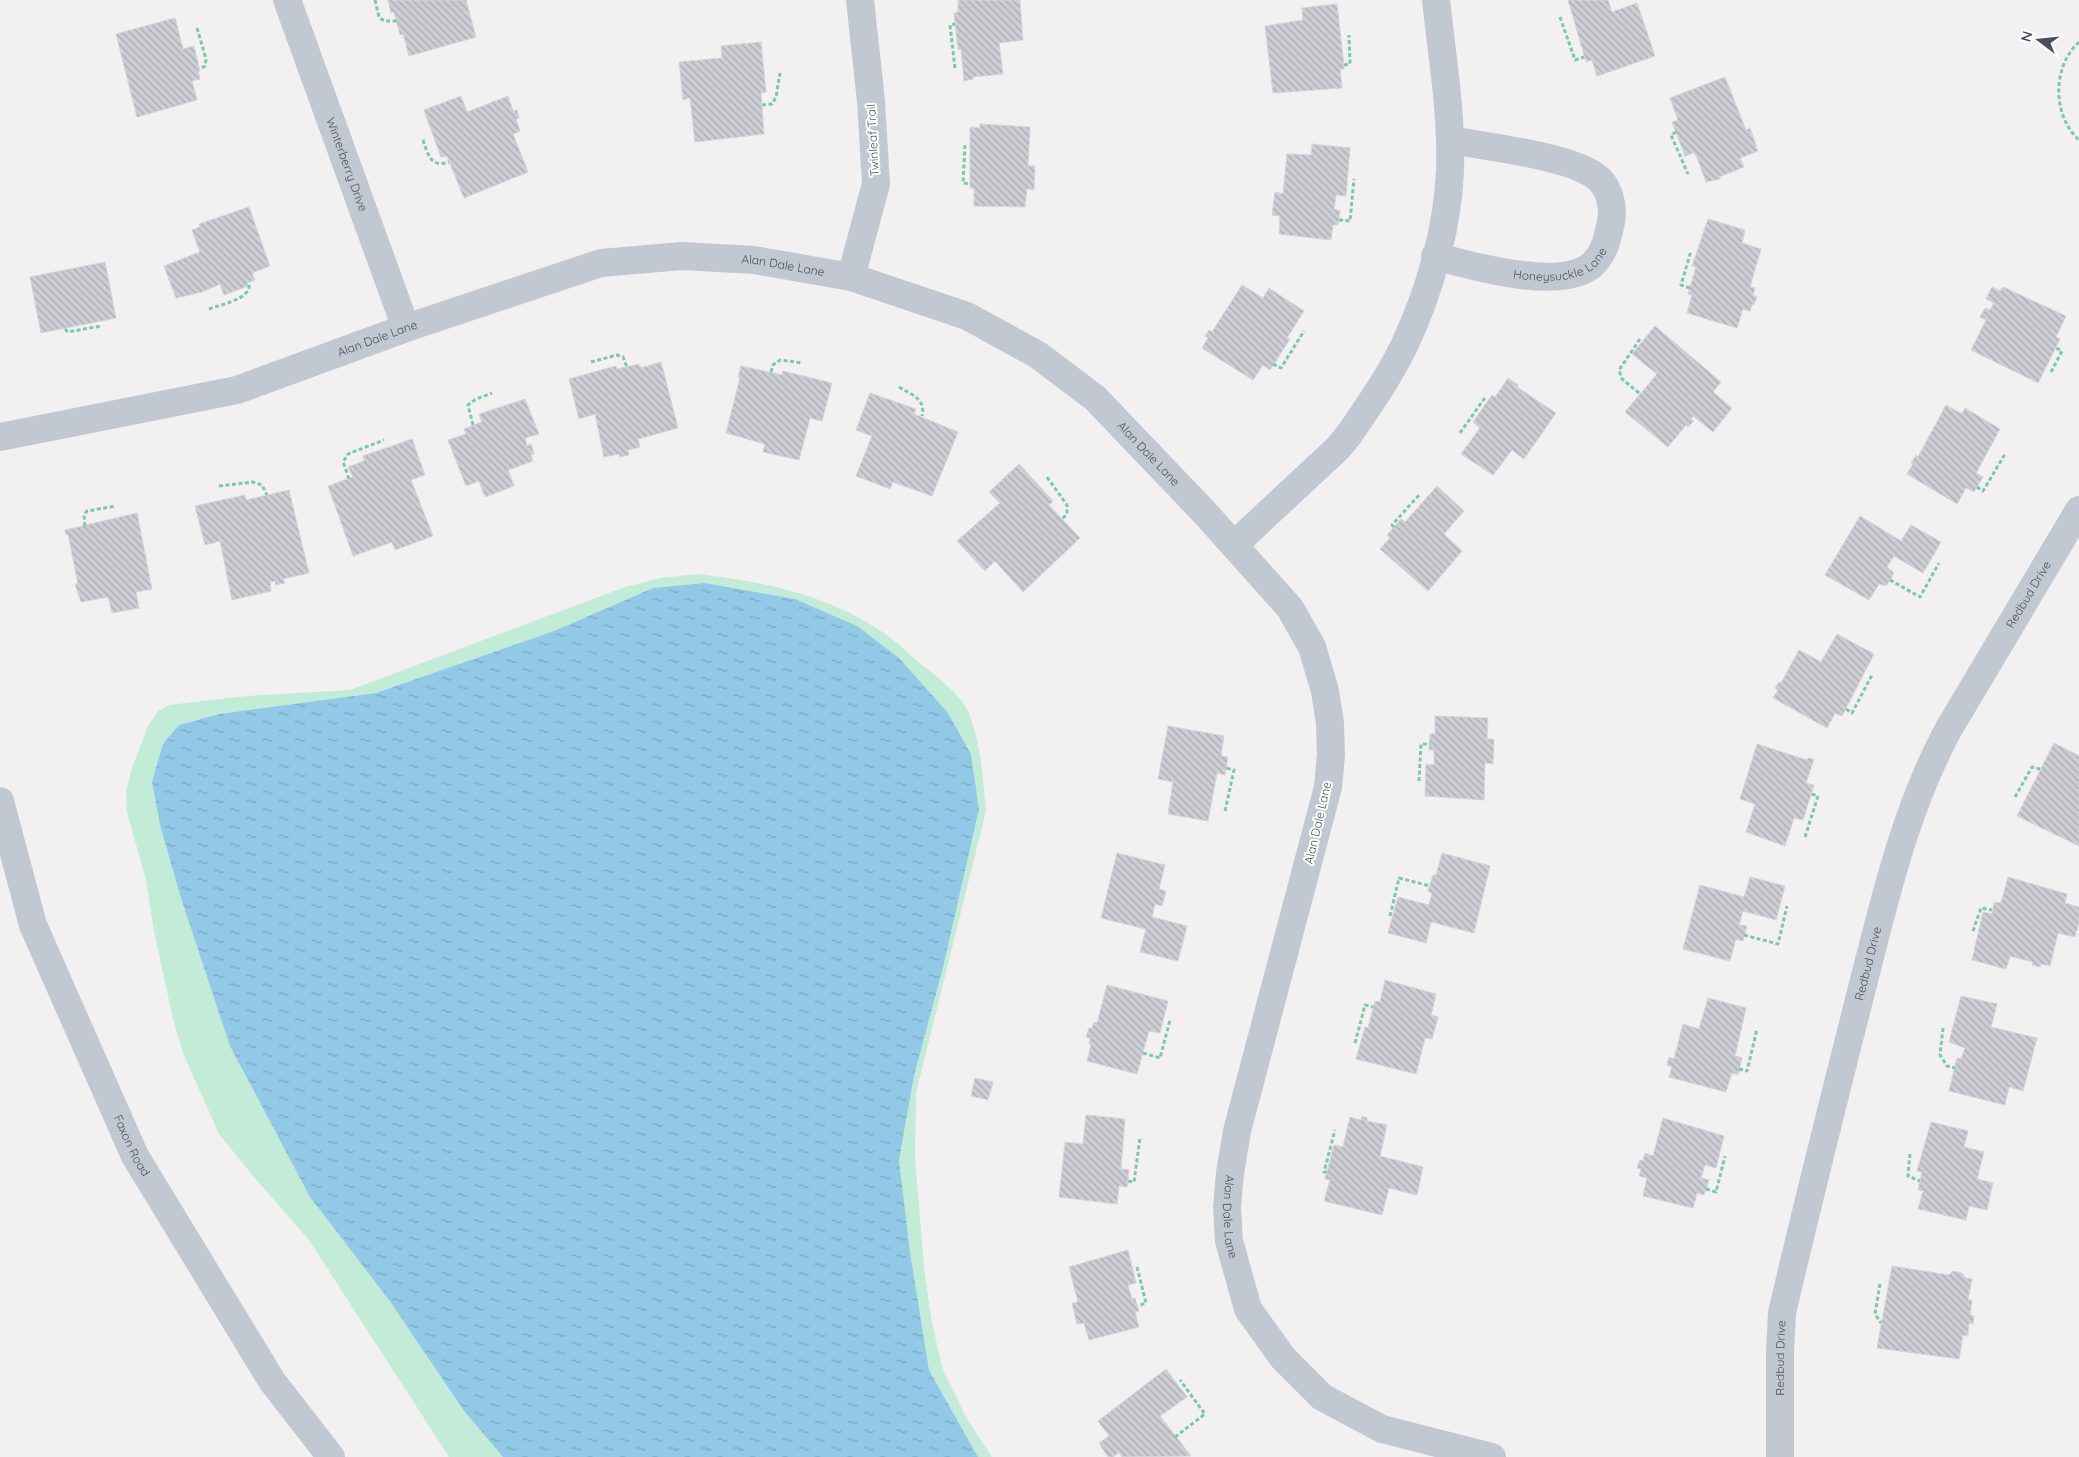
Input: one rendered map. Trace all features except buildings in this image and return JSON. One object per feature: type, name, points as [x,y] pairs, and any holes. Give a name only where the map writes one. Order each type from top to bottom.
[{"type":"street","name":"Winterberry Drive","points":[[287,0],[406,328]]},
{"type":"street","name":"Twinleaf Trail","points":[[850,277],[876,184],[871,101],[860,0]]},
{"type":"street","points":[[1234,545],[1338,448],[1348,436],[1404,347],[1421,305],[1447,204],[1450,140],[1436,0]]},
{"type":"street","name":"Honeysuckle Lane","points":[[1435,256],[1513,275],[1573,274],[1593,264],[1606,246],[1613,209],[1607,190],[1594,176],[1561,162],[1450,140]]},
{"type":"street","name":"Alan Dale Lane","points":[[0,437],[237,390],[406,328],[601,263],[682,256],[754,260],[850,277],[968,316],[1038,355],[1095,398],[1234,545],[1290,608],[1312,647],[1325,691],[1330,723],[1331,755],[1328,786],[1239,1124],[1230,1173],[1229,1241],[1248,1309],[1283,1358],[1322,1397],[1382,1429],[1492,1457]]},
{"type":"street","name":"Redbud Drive","points":[[1780,1457],[1782,1313],[1851,1034],[1905,828],[1929,766],[1948,730],[2079,510]]},
{"type":"street","name":"Faxon Road","points":[[0,801],[33,925],[134,1156],[272,1381],[331,1457]]},
{"type":"path","points":[[374,0],[379,17],[384,21],[397,21]]},
{"type":"path","points":[[1560,17],[1575,60],[1584,57]]},
{"type":"path","points":[[955,24],[950,25],[955,68]]},
{"type":"path","points":[[196,28],[206,59],[205,66],[200,69]]},
{"type":"path","points":[[1344,65],[1350,64],[1349,34]]},
{"type":"path","points":[[2079,42],[2071,49],[2063,63],[2059,89],[2061,111],[2072,134],[2079,140]]},
{"type":"path","points":[[762,105],[772,104],[776,97],[780,73]]},
{"type":"path","points":[[1676,132],[1671,135],[1688,174]]},
{"type":"path","points":[[423,140],[430,159],[434,163],[440,165],[449,162]]},
{"type":"path","points":[[964,145],[963,183],[970,184]]},
{"type":"path","points":[[1339,220],[1350,221],[1354,179]]},
{"type":"path","points":[[1690,288],[1681,285],[1691,251]]},
{"type":"path","points":[[209,309],[246,294],[250,288],[249,282]]},
{"type":"path","points":[[65,328],[68,332],[101,326]]},
{"type":"path","points":[[1274,364],[1281,368],[1304,331]]},
{"type":"path","points":[[1639,392],[1622,379],[1619,370],[1640,339]]},
{"type":"path","points":[[2051,372],[2062,351],[2056,348]]},
{"type":"path","points":[[591,362],[617,355],[623,358],[627,367]]},
{"type":"path","points":[[771,372],[773,365],[780,360],[803,363]]},
{"type":"path","points":[[898,388],[921,401],[924,407],[922,416]]},
{"type":"path","points":[[473,425],[468,406],[476,399],[492,393]]},
{"type":"path","points":[[1460,433],[1484,399],[1487,401]]},
{"type":"path","points":[[348,479],[343,462],[348,454],[384,440]]},
{"type":"path","points":[[1977,487],[1983,491],[2005,454]]},
{"type":"path","points":[[1047,477],[1067,505],[1067,514],[1062,519]]},
{"type":"path","points":[[218,486],[253,482],[262,484],[267,495]]},
{"type":"path","points":[[1394,527],[1392,525],[1420,494]]},
{"type":"path","points":[[85,526],[84,515],[87,511],[116,506]]},
{"type":"path","points":[[1890,580],[1920,597],[1939,563]]},
{"type":"path","points":[[1846,709],[1852,713],[1872,675]]},
{"type":"path","points":[[1419,781],[1421,744],[1430,744]]},
{"type":"path","points":[[2015,798],[2032,767],[2040,769]]},
{"type":"path","points":[[1225,812],[1234,770],[1226,768]]},
{"type":"path","points":[[1805,837],[1818,796],[1811,794]]},
{"type":"path","points":[[1390,916],[1400,878],[1430,886]]},
{"type":"path","points":[[1744,935],[1778,944],[1787,906]]},
{"type":"path","points":[[1973,931],[1981,908],[1992,910]]},
{"type":"path","points":[[1355,1043],[1365,1005],[1373,1007]]},
{"type":"path","points":[[1143,1053],[1160,1058],[1170,1020]]},
{"type":"path","points":[[1943,1028],[1940,1055],[1947,1066],[1954,1068]]},
{"type":"path","points":[[1739,1069],[1747,1071],[1757,1029]]},
{"type":"path","points":[[1327,1172],[1324,1172],[1335,1130]]},
{"type":"path","points":[[1128,1181],[1134,1182],[1140,1138]]},
{"type":"path","points":[[1910,1154],[1908,1176],[1920,1181]]},
{"type":"path","points":[[1706,1190],[1716,1192],[1724,1156]]},
{"type":"path","points":[[1137,1266],[1146,1303],[1138,1306]]},
{"type":"path","points":[[1880,1284],[1875,1314],[1877,1320],[1882,1323]]},
{"type":"path","points":[[1175,1437],[1205,1414],[1180,1380]]},
{"type":"green space","points":[[699,574],[769,585],[814,598],[857,617],[890,637],[946,685],[963,702],[971,718],[980,758],[986,811],[916,1093],[915,1158],[924,1268],[932,1323],[943,1370],[967,1419],[992,1457],[978,1457],[929,1370],[910,1252],[899,1160],[914,1076],[943,968],[979,809],[971,754],[948,713],[704,583],[653,588],[554,631],[376,693],[219,714],[179,725],[152,782],[160,825],[180,895],[310,1197],[389,1300],[464,1411],[503,1457],[449,1457],[309,1240],[219,1134],[183,1053],[173,1019],[154,931],[146,880],[127,812],[126,793],[132,768],[148,726],[158,711],[169,705],[247,696],[350,690],[625,587],[661,578]]},
{"type":"water","points":[[704,583],[795,599],[857,626],[899,658],[948,713],[971,754],[979,809],[943,968],[914,1076],[899,1160],[910,1252],[929,1370],[978,1457],[503,1457],[464,1411],[389,1300],[310,1197],[230,1046],[180,895],[160,825],[152,782],[163,744],[179,725],[219,714],[376,693],[554,631],[653,588]]}]
